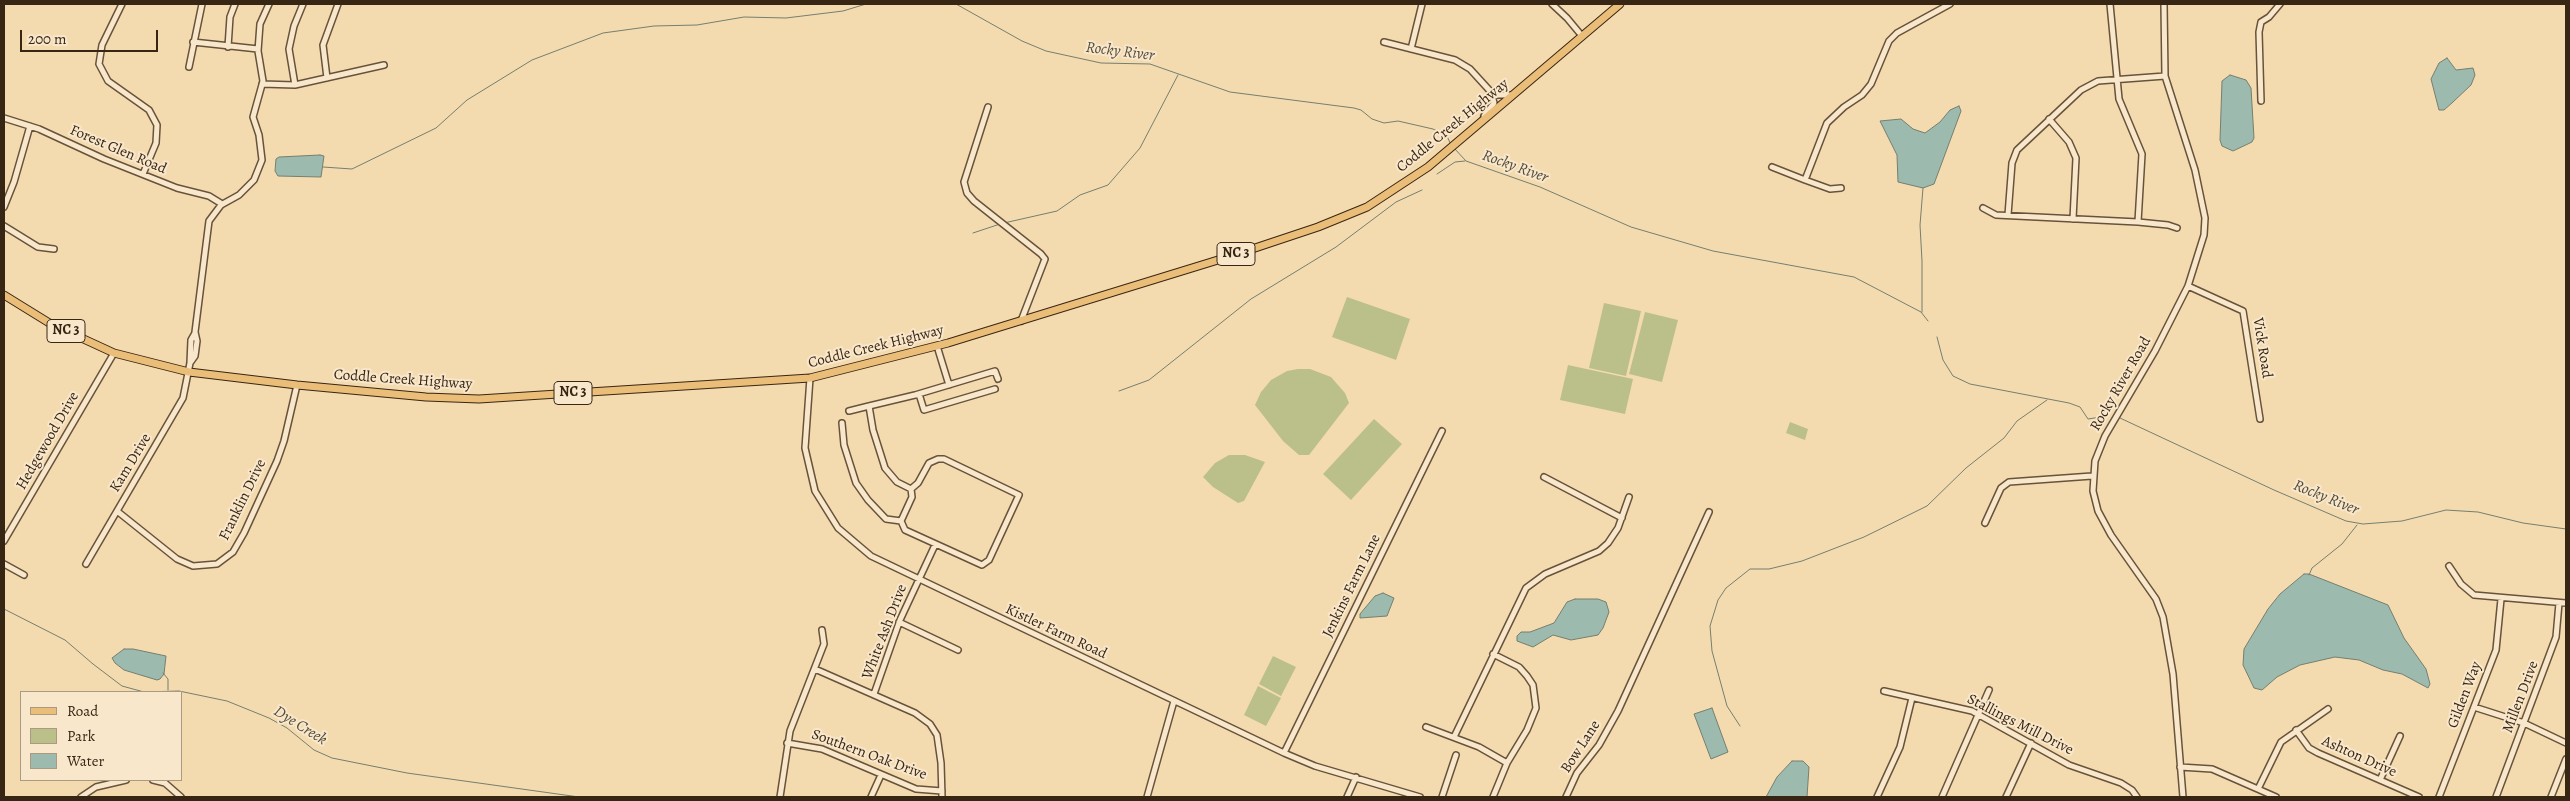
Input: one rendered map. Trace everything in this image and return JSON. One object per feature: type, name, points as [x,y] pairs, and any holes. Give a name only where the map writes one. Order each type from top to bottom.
[{"type":"main road","name":"Coddle Creek Highway","points":[[4,295],[51,324],[114,353],[189,372],[296,385],[426,397],[479,399],[810,378],[937,346],[1021,321],[1318,227],[1367,207],[1428,167],[1620,4]]},
{"type":"street","points":[[122,4],[102,45],[99,64],[108,81],[149,110],[157,125],[156,143],[143,174]]},
{"type":"street","points":[[190,67],[193,42],[202,4]]},
{"type":"street","points":[[228,47],[230,17],[235,4]]},
{"type":"street","points":[[222,204],[247,188],[254,180],[260,168],[262,151],[253,117],[262,84],[258,48],[260,24],[269,4]]},
{"type":"street","points":[[295,85],[289,49],[294,26],[304,4]]},
{"type":"street","points":[[327,78],[322,44],[338,4]]},
{"type":"street","points":[[1411,49],[1422,4]]},
{"type":"street","points":[[1552,4],[1582,36]]},
{"type":"street","points":[[1805,180],[1827,123],[1844,107],[1862,95],[1872,84],[1889,41],[1898,33],[1950,4]]},
{"type":"street","points":[[2110,4],[2119,100],[2142,154],[2138,222]]},
{"type":"street","name":"Rocky River Road","points":[[2164,4],[2166,76],[2195,170],[2204,218],[2204,235],[2188,286],[2155,351],[2105,436],[2095,461],[2092,491],[2098,512],[2111,535],[2151,592],[2163,617],[2173,676],[2183,797]]},
{"type":"street","points":[[2261,101],[2259,32],[2261,22],[2269,17],[2280,4]]},
{"type":"street","points":[[193,42],[228,47],[258,48]]},
{"type":"street","points":[[1384,42],[1462,64],[1491,92],[1505,96],[1515,94]]},
{"type":"street","points":[[262,84],[295,85],[384,65]]},
{"type":"street","points":[[2008,215],[2014,156],[2022,143],[2049,118],[2090,84],[2166,76]]},
{"type":"street","points":[[1483,121],[1484,116],[1494,103],[1491,92]]},
{"type":"street","points":[[988,107],[964,182],[967,193],[974,201],[1041,254],[1045,260],[1021,321]]},
{"type":"street","name":"Forest Glen Road","points":[[4,118],[30,126],[177,188],[203,194],[222,204]]},
{"type":"street","points":[[2049,118],[2069,142],[2076,158],[2073,219]]},
{"type":"street","points":[[4,207],[14,182],[30,126]]},
{"type":"street","points":[[1772,167],[1830,189],[1841,188]]},
{"type":"street","name":"Kam Drive","points":[[86,564],[174,418],[183,398],[189,372],[191,340],[196,332],[207,227],[211,216],[222,204]]},
{"type":"street","points":[[1984,208],[1996,215],[2138,222],[2168,225],[2177,228]]},
{"type":"street","points":[[4,226],[38,247],[54,250]]},
{"type":"street","name":"Vick Road","points":[[2188,286],[2243,311],[2260,419]]},
{"type":"street","points":[[937,346],[949,385]]},
{"type":"street","name":"Hedgewood Drive","points":[[4,541],[114,353]]},
{"type":"street","points":[[849,411],[919,394],[995,371],[998,379]]},
{"type":"street","name":"Kistler Farm Road","points":[[810,378],[806,448],[813,484],[825,510],[853,543],[871,556],[1284,753],[1314,766],[1420,797]]},
{"type":"street","name":"Franklin Drive","points":[[117,511],[176,559],[192,566],[217,564],[233,552],[244,533],[277,461],[284,441],[296,385]]},
{"type":"street","points":[[919,394],[924,410],[995,389]]},
{"type":"street","points":[[869,406],[873,430],[884,468],[897,482],[911,489]]},
{"type":"street","points":[[842,423],[844,445],[856,483],[868,500],[886,518],[901,521]]},
{"type":"street","name":"Jenkins Farm Lane","points":[[1284,753],[1442,430]]},
{"type":"street","points":[[938,459],[944,459],[1019,495],[986,564],[977,564],[905,530],[901,521],[912,497],[911,489],[918,483],[929,463],[938,459]]},
{"type":"street","points":[[1985,524],[2001,488],[2009,482],[2092,476]]},
{"type":"street","points":[[1544,477],[1622,518]]},
{"type":"street","points":[[1454,737],[1526,588],[1546,574],[1599,551],[1614,537],[1629,497]]},
{"type":"street","name":"Bow Lane","points":[[1566,797],[1576,773],[1599,745],[1618,711],[1709,512]]},
{"type":"street","name":"White Ash Drive","points":[[874,694],[899,622],[935,545]]},
{"type":"street","points":[[4,564],[24,575]]},
{"type":"street","points":[[2449,566],[2461,584],[2474,595],[2501,599],[2566,603]]},
{"type":"street","name":"Gilden Way","points":[[2439,797],[2496,650],[2501,599]]},
{"type":"street","name":"Millen Drive","points":[[2496,797],[2556,636],[2559,603]]},
{"type":"street","points":[[899,622],[958,650]]},
{"type":"street","points":[[780,797],[787,743],[824,644],[822,630]]},
{"type":"street","points":[[1493,654],[1519,667],[1533,685],[1536,697],[1534,716],[1508,762],[1494,797]]},
{"type":"street","points":[[815,669],[915,713],[930,724],[937,735],[942,797]]},
{"type":"street","points":[[1942,797],[1989,690]]},
{"type":"street","name":"Stallings Mill Drive","points":[[1884,691],[1958,707],[1978,714],[2069,765],[2120,783],[2132,790],[2137,797]]},
{"type":"street","points":[[1877,797],[1900,746],[1912,698]]},
{"type":"street","points":[[1147,797],[1174,701]]},
{"type":"street","points":[[2474,707],[2524,724],[2566,743]]},
{"type":"street","points":[[2258,789],[2281,742],[2328,709]]},
{"type":"street","points":[[1426,726],[1479,746],[1508,762]]},
{"type":"street","name":"Ashton Drive","points":[[2296,730],[2309,748],[2318,754],[2419,797]]},
{"type":"street","points":[[2380,780],[2400,736]]},
{"type":"street","name":"Southern Oak Drive","points":[[787,743],[801,744],[822,750],[916,789],[942,791]]},
{"type":"street","points":[[2006,797],[2030,743]]},
{"type":"street","points":[[1442,797],[1456,755]]},
{"type":"street","points":[[2551,797],[2566,759]]},
{"type":"street","points":[[2180,768],[2212,769],[2276,797]]},
{"type":"street","points":[[871,797],[881,775]]},
{"type":"street","points":[[1347,797],[1356,777]]},
{"type":"street","points":[[81,797],[96,787],[122,781]]},
{"type":"street","points":[[157,781],[165,783],[181,797]]},
{"type":"green space","points":[[1347,297],[1410,319],[1396,360],[1332,337]]},
{"type":"green space","points":[[1604,303],[1641,311],[1626,376],[1589,368]]},
{"type":"green space","points":[[1645,312],[1678,320],[1662,382],[1629,374]]},
{"type":"green space","points":[[1568,365],[1633,379],[1625,414],[1560,400]]},
{"type":"green space","points":[[1310,369],[1331,377],[1345,393],[1349,403],[1309,455],[1299,455],[1283,441],[1255,405],[1261,392],[1271,380],[1287,371]]},
{"type":"green space","points":[[1374,419],[1402,444],[1351,500],[1323,474]]},
{"type":"green space","points":[[1790,422],[1808,429],[1805,440],[1786,433]]},
{"type":"green space","points":[[1229,455],[1245,455],[1265,462],[1244,501],[1238,503],[1213,487],[1203,477],[1215,463]]},
{"type":"green space","points":[[1273,656],[1296,667],[1281,696],[1259,684]]},
{"type":"green space","points":[[1258,686],[1281,698],[1266,726],[1244,715]]},
{"type":"water","points":[[2447,58],[2456,70],[2473,68],[2475,75],[2471,85],[2444,110],[2439,110],[2431,79],[2439,63]]},
{"type":"water","points":[[2230,75],[2246,80],[2251,88],[2254,138],[2252,142],[2233,151],[2222,146],[2220,140],[2222,81]]},
{"type":"water","points":[[1959,106],[1961,111],[1934,184],[1923,188],[1898,182],[1897,155],[1880,121],[1901,119],[1913,129],[1925,133],[1940,122],[1950,110]]},
{"type":"water","points":[[324,156],[321,177],[278,176],[275,171],[276,159],[279,157]]},
{"type":"water","points":[[2304,574],[2309,574],[2388,605],[2404,638],[2426,669],[2430,684],[2428,688],[2402,674],[2383,670],[2359,660],[2335,657],[2300,665],[2277,677],[2262,690],[2254,688],[2243,665],[2244,649],[2268,609],[2280,594]]},
{"type":"water","points":[[1383,593],[1394,598],[1387,616],[1360,618],[1360,614],[1375,596]]},
{"type":"water","points":[[1575,599],[1598,599],[1606,602],[1609,612],[1598,635],[1571,640],[1553,635],[1533,647],[1517,641],[1517,636],[1521,632],[1530,632],[1554,623],[1567,602]]},
{"type":"water","points":[[124,649],[166,656],[164,674],[157,680],[124,670],[112,658]]},
{"type":"water","points":[[1712,708],[1728,752],[1711,759],[1694,714]]},
{"type":"water","points":[[1792,761],[1803,761],[1809,767],[1807,797],[1766,797],[1777,777]]},
{"type":"waterway","points":[[323,167],[352,169],[436,128],[467,100],[532,60],[603,33],[654,26],[697,25],[744,17],[786,18],[843,11],[866,4]]},
{"type":"waterway","name":"Rocky River","points":[[956,4],[1022,41],[1046,51],[1101,63],[1150,64],[1230,92],[1354,108],[1361,110],[1372,119],[1384,123],[1398,121],[1433,129],[1447,136],[1451,145]]},
{"type":"waterway","points":[[1004,223],[1057,211],[1080,195],[1108,185],[1140,148],[1178,75]]},
{"type":"waterway","name":"Rocky River","points":[[1454,148],[1466,161],[1540,187],[1631,227],[1713,251],[1854,277],[1921,312],[1928,321]]},
{"type":"waterway","points":[[1437,174],[1455,162],[1465,161]]},
{"type":"waterway","points":[[1922,312],[1920,225],[1923,188]]},
{"type":"waterway","points":[[1119,391],[1149,380],[1251,299],[1336,247],[1396,202],[1422,190]]},
{"type":"waterway","points":[[973,233],[1000,224]]},
{"type":"waterway","name":"Rocky River","points":[[1937,337],[1943,360],[1953,376],[1970,384],[2069,403],[2080,407],[2088,419],[2107,416]]},
{"type":"waterway","points":[[1740,726],[1727,706],[1712,651],[1710,626],[1718,600],[1726,588],[1750,569],[1769,569],[1802,561],[1864,537],[1927,506],[1966,468],[2004,438],[2017,421],[2047,400]]},
{"type":"waterway","name":"Rocky River","points":[[2120,418],[2274,490],[2346,521],[2363,524],[2402,521],[2446,510],[2478,512],[2523,523],[2566,529]]},
{"type":"waterway","points":[[2309,575],[2312,568],[2342,544],[2357,525]]},
{"type":"waterway","name":"Dye Creek","points":[[4,609],[65,640],[122,686],[140,691]]},
{"type":"waterway","points":[[163,673],[168,679],[168,690]]},
{"type":"waterway","name":"Dye Creek","points":[[182,692],[227,701],[269,718],[287,728],[314,750],[332,758],[407,773],[579,797]]}]
